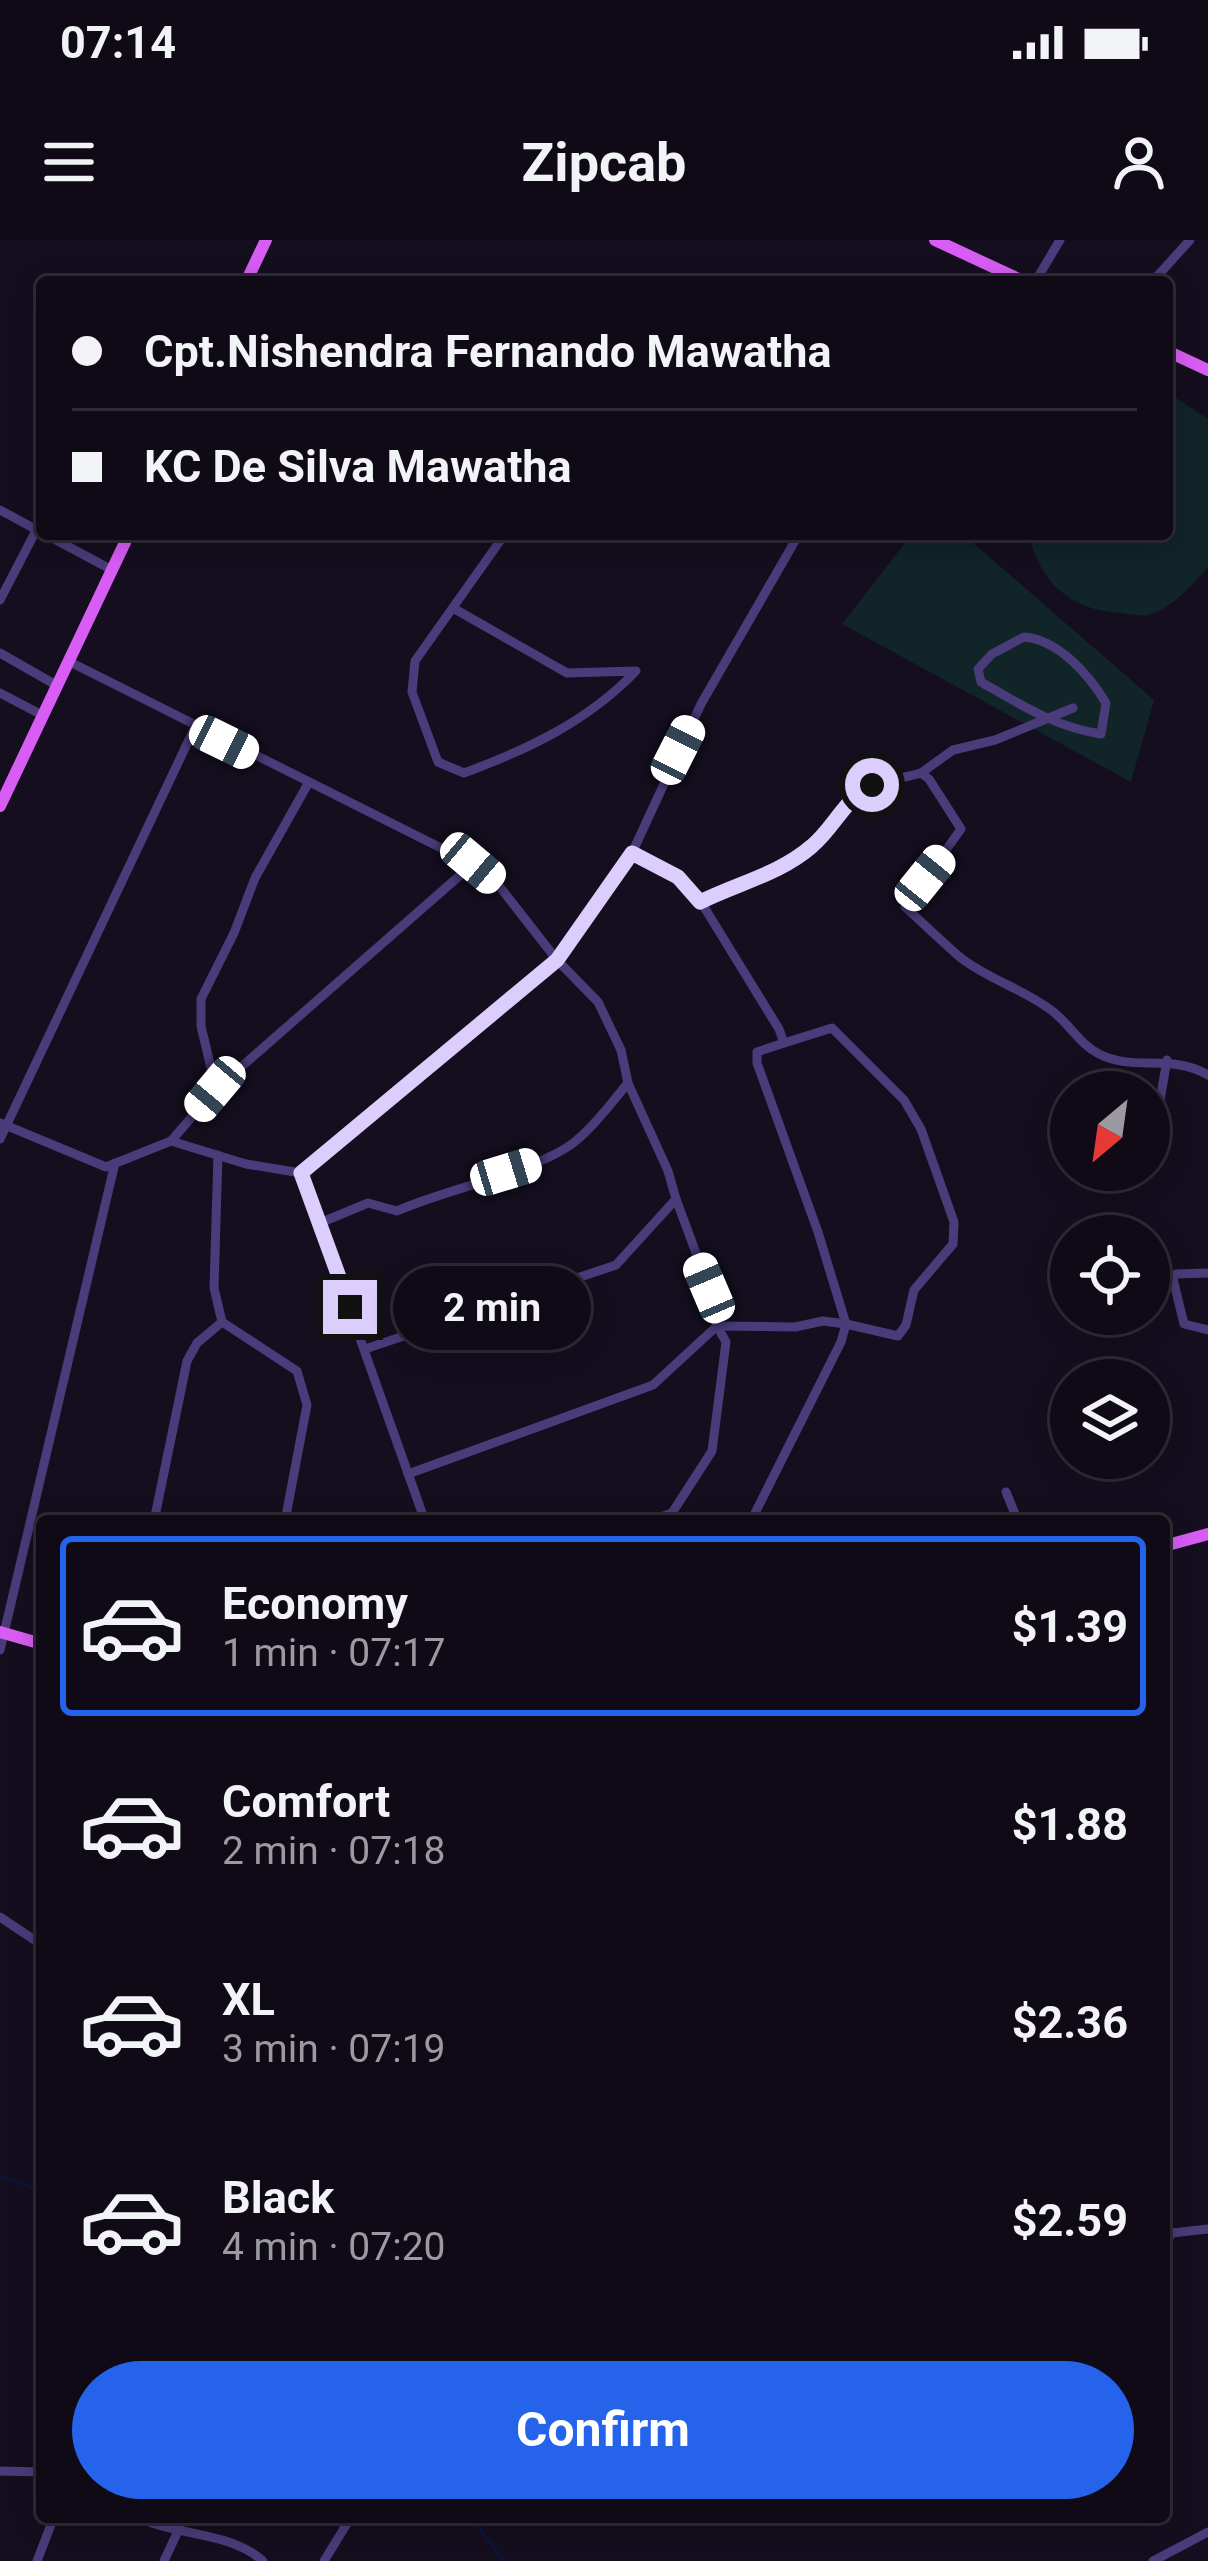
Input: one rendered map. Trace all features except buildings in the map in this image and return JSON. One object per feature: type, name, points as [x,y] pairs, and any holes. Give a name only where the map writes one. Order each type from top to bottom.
[{"type":"main road","points":[[249,276],[266,240]]},
{"type":"main road","points":[[943,242],[1012,276]]},
{"type":"main road","points":[[1173,354],[1208,370]]},
{"type":"main road","points":[[0,806],[126,540]]},
{"type":"main road","points":[[1170,1544],[1208,1534]]},
{"type":"main road","points":[[3,1633],[36,1642]]},
{"type":"street","points":[[1039,276],[1060,240]]},
{"type":"street","points":[[1157,276],[1190,240]]},
{"type":"street","points":[[0,510],[36,527]]},
{"type":"street","points":[[0,600],[36,538]]},
{"type":"street","points":[[60,540],[112,570]]},
{"type":"street","points":[[453,608],[567,673],[636,671],[606,702],[526,750],[464,772],[438,762],[412,692],[415,661],[501,540]]},
{"type":"street","points":[[301,1173],[557,960],[632,853],[701,704],[796,540]]},
{"type":"street","points":[[1024,637],[1037,638],[1076,664],[1106,703],[1101,734],[1047,720],[981,682],[978,669],[992,654],[1024,637]]},
{"type":"street","points":[[0,653],[56,685]]},
{"type":"street","points":[[68,661],[473,863],[516,905],[557,960],[598,1002],[668,1171],[726,1342],[712,1451],[669,1515]]},
{"type":"street","points":[[0,693],[42,716]]},
{"type":"street","points":[[700,902],[800,855],[867,786],[921,773],[953,750],[995,740],[1073,708]]},
{"type":"street","points":[[0,1139],[3,1124],[195,728]]},
{"type":"street","points":[[921,773],[961,829],[905,907],[963,960],[1056,1013],[1100,1055],[1167,1060],[1191,1065],[1208,1076]]},
{"type":"street","points":[[215,1089],[201,1025],[201,999],[256,878],[308,782]]},
{"type":"street","points":[[632,853],[678,877],[700,902],[784,1043]]},
{"type":"street","points":[[3,1124],[106,1167],[171,1141],[215,1089],[473,863]]},
{"type":"street","points":[[408,1474],[653,1385],[717,1326],[795,1327],[823,1321],[846,1324],[898,1336],[906,1325],[914,1290],[953,1244],[954,1222],[920,1129],[904,1100],[832,1028],[758,1052],[757,1064],[842,1301],[846,1324],[754,1515]]},
{"type":"street","points":[[1165,1071],[1167,1060]]},
{"type":"street","points":[[320,1223],[368,1203],[397,1211],[434,1194],[543,1160],[576,1142],[628,1083]]},
{"type":"street","points":[[171,1141],[301,1173]]},
{"type":"street","points":[[218,1155],[214,1288],[222,1322],[297,1371],[307,1405],[286,1515]]},
{"type":"street","points":[[0,1650],[115,1163]]},
{"type":"street","points":[[301,1173],[423,1515]]},
{"type":"street","points":[[365,1349],[616,1265],[676,1199]]},
{"type":"street","points":[[1208,1273],[1176,1274],[1173,1279],[1184,1324],[1208,1330]]},
{"type":"street","points":[[155,1515],[187,1361],[197,1343],[222,1322]]},
{"type":"street","points":[[1006,1492],[1016,1515]]},
{"type":"street","points":[[0,1917],[36,1942]]},
{"type":"street","points":[[1170,2236],[1208,2230]]},
{"type":"street","points":[[0,2470],[36,2472]]},
{"type":"street","points":[[37,2561],[52,2523]]},
{"type":"street","points":[[155,2523],[218,2539],[263,2561]]},
{"type":"street","points":[[324,2561],[347,2523]]},
{"type":"street","points":[[164,2561],[178,2531]]},
{"type":"street","points":[[1153,2561],[1208,2532]]},
{"type":"green space","points":[[1173,396],[1208,419],[1208,567],[1173,601],[1157,612],[1139,616],[1087,607],[1049,580],[1031,540],[1173,540]]},
{"type":"green space","points":[[907,540],[970,540],[1154,700],[1131,782],[842,624]]},
{"type":"waterway","points":[[0,2176],[36,2189]]},
{"type":"waterway","points":[[476,2523],[504,2561]]},
{"type":"route","points":[[350,1307],[301,1173],[557,960],[632,853],[678,877],[700,902],[800,855],[815,844],[856,794],[872,785]]}]
